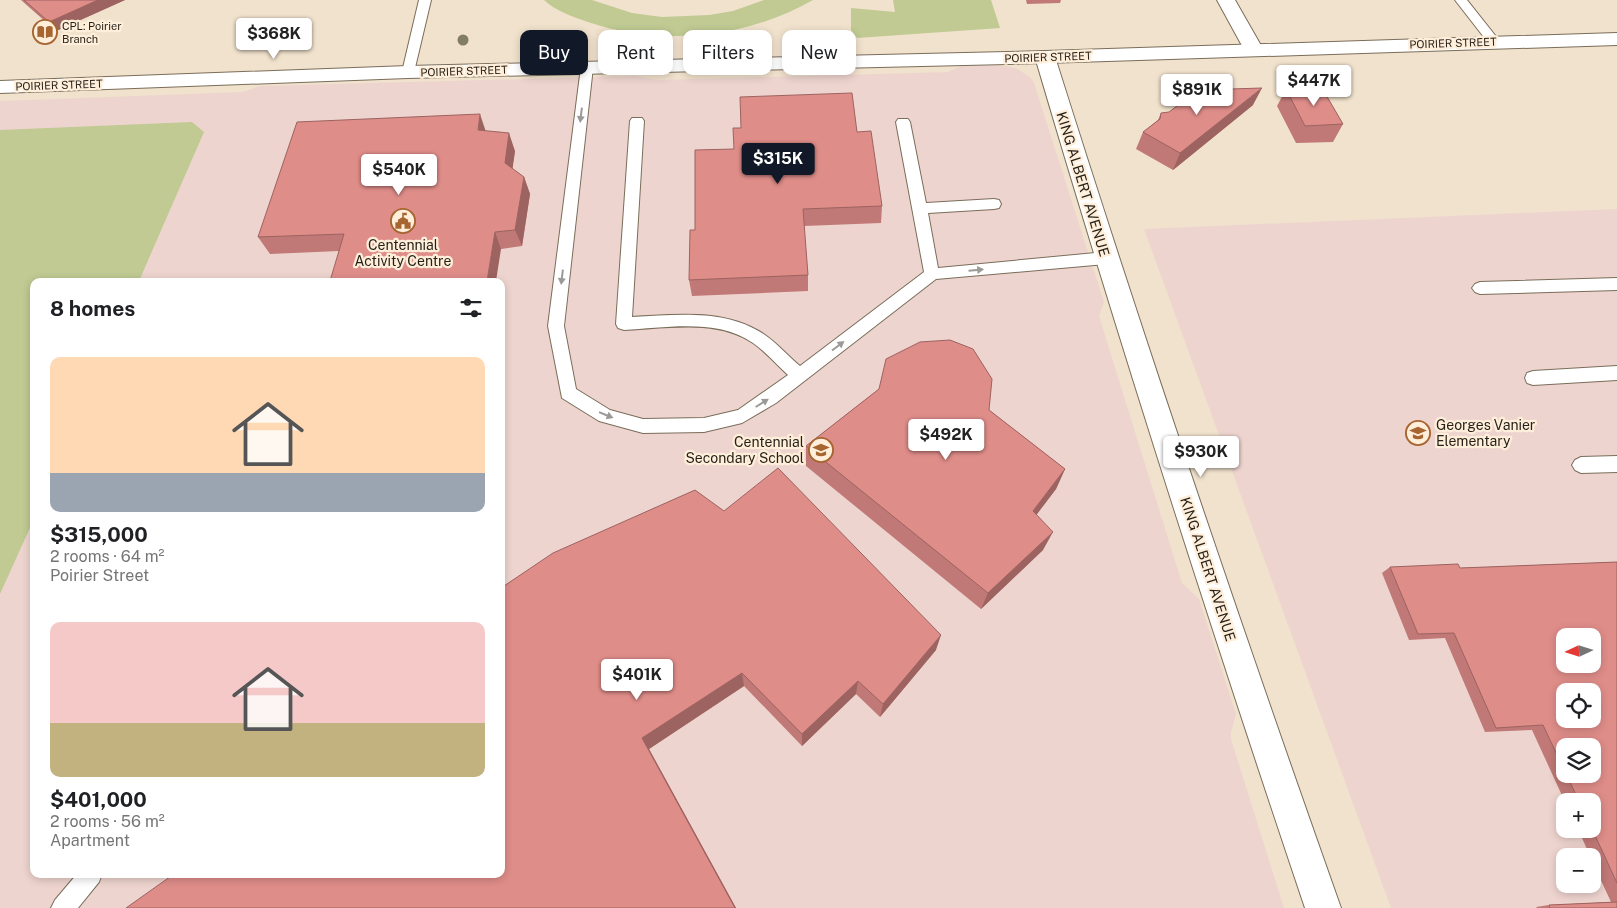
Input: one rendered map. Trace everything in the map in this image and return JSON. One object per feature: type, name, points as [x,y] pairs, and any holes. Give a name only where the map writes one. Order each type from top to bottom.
[{"type":"street","points":[[1226,0],[1253,49]]},
{"type":"street","name":"POIRIER STREET","points":[[588,67],[1045,57],[1617,39]]},
{"type":"street","name":"KING ALBERT AVENUE","points":[[1045,57],[1106,258],[1234,649],[1323,908]]},
{"type":"street","name":"POIRIER STREET","points":[[0,88],[520,69]]},
{"type":"lane","points":[[408,72],[425,0]]},
{"type":"lane","points":[[1461,0],[1494,42]]},
{"type":"lane","points":[[586,75],[556,326],[568,393],[604,416],[643,426],[704,425],[742,416],[770,398],[932,274],[1106,258]]},
{"type":"lane","points":[[636,120],[624,324],[692,321],[717,323],[742,330],[759,339],[799,375]]},
{"type":"lane","points":[[903,122],[932,274]]},
{"type":"lane","points":[[919,208],[994,204]]},
{"type":"lane","points":[[1480,288],[1617,284]]},
{"type":"lane","points":[[1533,378],[1617,373]]},
{"type":"lane","points":[[1581,465],[1617,464]]},
{"type":"lane","points":[[63,908],[88,878]]},
{"type":"shaded area","name":"Centennial Secondary School","points":[[996,65],[1016,68],[1030,77],[1034,83],[1104,302],[1099,316],[1182,583],[1199,599],[1236,714],[1231,739],[1284,908],[0,908],[0,101],[243,92],[260,86],[635,76],[658,80],[948,72],[961,66]]},
{"type":"shaded area","name":"Georges Vanier Elementary","points":[[1617,209],[1617,908],[1391,908],[1144,229]]},
{"type":"green space","points":[[544,0],[592,0],[632,13],[662,17],[709,15],[733,11],[764,0],[813,0],[787,13],[760,23],[732,30],[683,30],[683,36],[674,36],[673,30],[616,30],[571,16]]},
{"type":"green space","points":[[893,0],[991,0],[1000,28],[857,38],[856,30],[851,30],[851,8],[895,12]]},
{"type":"green space","points":[[192,122],[204,132],[140,278],[30,278],[30,528],[0,594],[0,130]]},
{"type":"building","points":[[24,0],[98,0],[49,22]]},
{"type":"building","points":[[1262,88],[1180,153],[1143,132],[1160,119],[1161,113],[1169,112],[1198,90]]},
{"type":"building","points":[[1322,88],[1343,124],[1305,126],[1286,89]]},
{"type":"building","points":[[852,93],[857,132],[871,131],[882,206],[803,209],[808,275],[689,280],[690,230],[695,230],[695,150],[734,149],[733,128],[741,128],[740,97]]},
{"type":"building","name":"Centennial Activity Centre","points":[[480,114],[478,130],[509,133],[505,163],[524,177],[515,230],[495,232],[487,278],[331,278],[344,234],[258,237],[297,122]]},
{"type":"building","points":[[950,340],[973,349],[992,379],[989,410],[1065,469],[1033,511],[1053,532],[988,593],[806,446],[879,389],[886,359],[920,342]]},
{"type":"building","points":[[778,468],[941,635],[883,704],[858,681],[802,734],[742,673],[642,738],[735,908],[126,908],[168,878],[505,878],[505,585],[553,553],[695,490],[724,511]]},
{"type":"building","points":[[1617,562],[1617,883],[1596,838],[1601,838],[1601,793],[1575,793],[1570,783],[1601,783],[1601,738],[1556,738],[1556,753],[1543,725],[1496,728],[1454,633],[1418,634],[1390,567],[1458,564],[1460,568]]},
{"type":"building","points":[[1617,902],[1617,908],[1550,908],[1549,905]]},
{"type":"place","name":"CPL: Poirier Branch","points":[[45,32]]},
{"type":"place","name":"Centennial Activity Centre","points":[[403,221]]},
{"type":"place","name":"Georges Vanier Elementary","points":[[1418,433]]},
{"type":"place","name":"Centennial Secondary School","points":[[821,450]]}]
